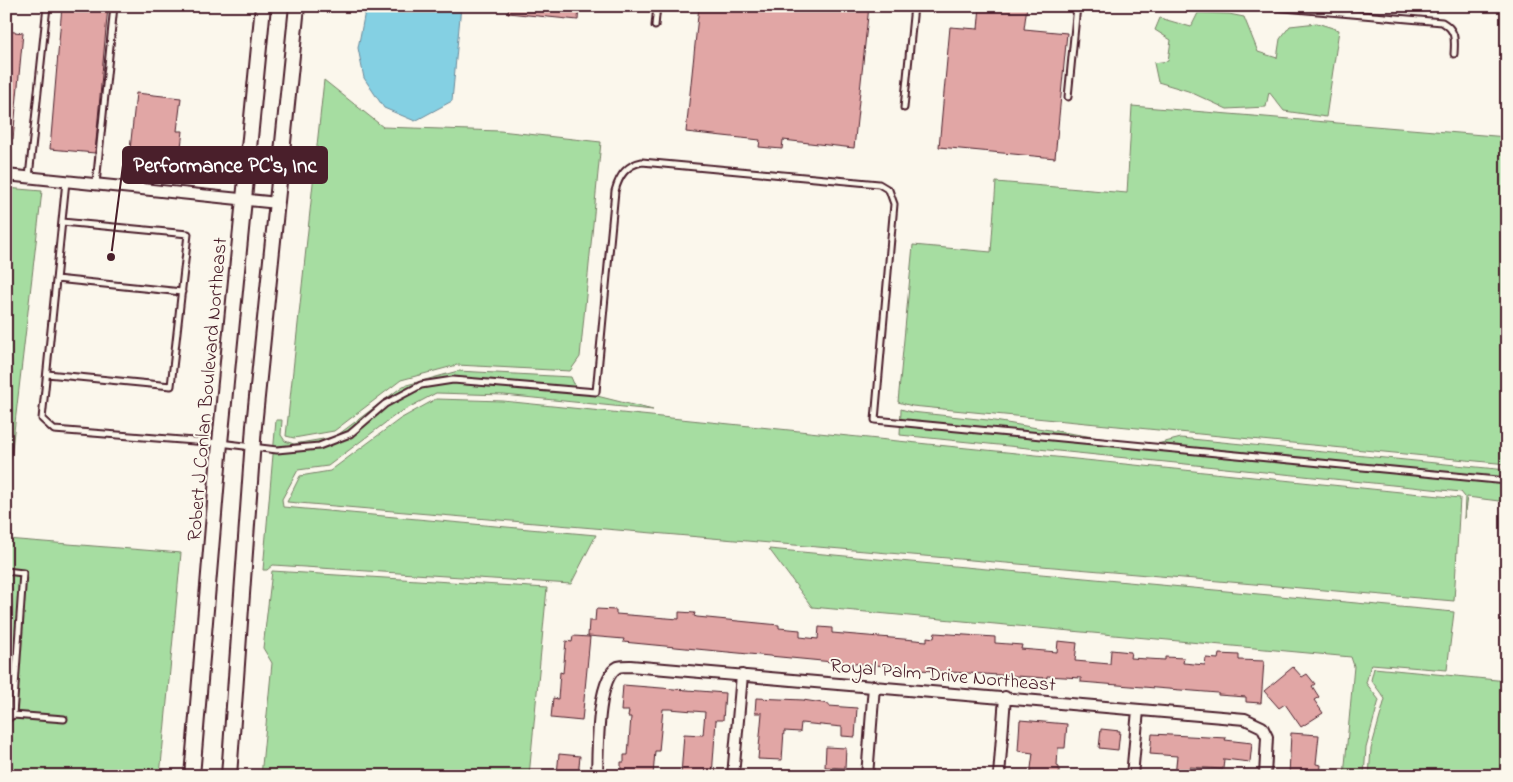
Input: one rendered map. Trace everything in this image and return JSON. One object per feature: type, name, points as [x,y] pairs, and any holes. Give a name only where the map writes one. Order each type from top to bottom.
[{"type":"main road","name":"Robert J Conlan Boulevard Northeast","points":[[192,776],[220,443],[263,6]]},
{"type":"main road","points":[[229,776],[252,447],[297,6]]},
{"type":"street","points":[[6,175],[278,203]]},
{"type":"street","name":"Royal Palm Drive Northeast","points":[[597,776],[601,710],[605,686],[611,674],[618,667],[644,666],[1138,710],[1230,716],[1245,719],[1262,727],[1267,737],[1265,776]]},
{"type":"street","points":[[732,776],[742,675]]},
{"type":"street","points":[[867,776],[874,686]]},
{"type":"street","points":[[999,776],[1006,697]]},
{"type":"street","points":[[1132,776],[1138,710]]},
{"type":"lane","points":[[29,178],[48,6]]},
{"type":"lane","points":[[96,184],[114,6]]},
{"type":"lane","points":[[655,26],[657,6]]},
{"type":"lane","points":[[904,108],[914,6]]},
{"type":"lane","points":[[1068,97],[1077,6]]},
{"type":"lane","points":[[1262,6],[1442,22],[1451,27],[1455,36],[1454,54]]},
{"type":"lane","points":[[66,181],[42,419],[54,430],[220,443],[277,450],[319,446],[350,434],[385,404],[421,385],[453,380],[596,392],[616,191],[618,182],[626,170],[642,162],[879,184],[889,190],[894,204],[875,420],[1507,480]]},
{"type":"lane","points":[[47,374],[171,386],[188,234],[62,222]]},
{"type":"lane","points":[[56,279],[182,292]]},
{"type":"lane","points":[[6,571],[23,573],[13,715]]},
{"type":"lane","points":[[6,720],[13,715],[64,718]]},
{"type":"green space","points":[[1198,13],[1229,14],[1244,17],[1258,52],[1277,58],[1280,39],[1290,26],[1317,23],[1339,30],[1326,117],[1284,111],[1269,92],[1266,107],[1227,109],[1188,91],[1158,82],[1154,63],[1168,61],[1171,40],[1155,30],[1160,18],[1191,27]]},
{"type":"green space","points":[[324,80],[383,127],[500,131],[601,142],[580,357],[570,371],[457,365],[401,380],[334,431],[294,438],[286,436]]},
{"type":"green space","points":[[1132,106],[1507,137],[1507,464],[912,406],[898,402],[913,245],[991,252],[996,182],[1127,193]]},
{"type":"green space","points":[[6,188],[42,191],[8,483],[6,483]]},
{"type":"green space","points":[[458,371],[571,377],[577,391],[653,410],[504,395],[436,393],[397,414],[328,466],[298,470],[282,499],[283,507],[596,535],[571,584],[273,565],[267,570],[263,570],[276,420],[282,420],[281,435],[285,441],[294,444],[335,437],[403,386]]},
{"type":"green space","points":[[436,399],[503,401],[1460,498],[1454,601],[287,502],[300,476],[330,471],[400,419]]},
{"type":"green space","points":[[901,409],[911,412],[988,420],[1149,446],[1181,438],[1507,470],[1507,502],[1467,497],[1464,519],[1465,497],[1461,492],[900,435]]},
{"type":"green space","points":[[6,539],[181,553],[160,776],[6,776]]},
{"type":"green space","points":[[769,549],[1454,612],[1447,670],[1371,664],[1366,683],[1379,700],[1366,748],[1364,776],[1344,776],[1354,666],[1351,657],[812,607]]},
{"type":"green space","points":[[272,571],[547,588],[529,776],[261,776],[272,663],[263,648]]},
{"type":"green space","points":[[1374,668],[1507,681],[1507,776],[1369,776],[1371,749],[1385,699],[1371,680]]},
{"type":"water","points":[[366,6],[461,6],[452,101],[415,121],[384,108],[364,78],[358,48]]},
{"type":"building","points":[[62,6],[108,6],[95,153],[50,149]]},
{"type":"building","points":[[509,6],[579,6],[578,20],[508,13]]},
{"type":"building","points":[[699,6],[869,6],[854,148],[783,140],[782,149],[759,147],[760,140],[686,132]]},
{"type":"building","points":[[980,6],[1027,6],[1024,29],[1067,33],[1055,158],[939,147],[950,27],[978,29]]},
{"type":"building","points":[[6,31],[23,33],[13,139],[6,139]]},
{"type":"building","points":[[136,93],[181,98],[177,131],[183,131],[180,155],[130,150]]},
{"type":"building","points":[[596,609],[616,610],[616,614],[679,619],[679,612],[695,613],[694,616],[697,617],[779,625],[779,628],[800,630],[800,637],[818,639],[819,627],[832,628],[832,633],[927,641],[927,637],[934,638],[935,633],[995,637],[995,643],[1022,645],[1021,649],[1057,652],[1058,641],[1077,643],[1075,661],[1110,664],[1111,650],[1131,652],[1130,658],[1165,660],[1165,657],[1184,658],[1183,663],[1205,665],[1206,658],[1218,659],[1219,654],[1239,655],[1239,660],[1264,661],[1261,703],[1246,702],[1246,697],[1218,695],[1218,693],[1081,682],[1081,678],[1047,676],[1047,678],[919,670],[920,668],[843,663],[623,642],[624,639],[588,636],[589,621],[595,621]]},
{"type":"building","points":[[573,636],[590,637],[582,721],[551,718],[553,698],[558,699],[560,672],[563,673],[566,641],[572,642]]},
{"type":"building","points":[[1293,667],[1302,677],[1307,674],[1315,684],[1312,686],[1319,697],[1314,700],[1323,713],[1301,727],[1285,704],[1279,708],[1264,691]]},
{"type":"building","points":[[623,685],[725,693],[723,720],[716,720],[712,776],[681,775],[684,734],[703,735],[705,712],[663,709],[659,751],[655,751],[653,776],[623,776],[621,773],[621,762],[624,762],[624,755],[628,755],[631,717],[628,717],[629,711],[621,711]]},
{"type":"building","points":[[756,698],[803,700],[829,704],[829,706],[857,708],[855,737],[842,736],[842,727],[801,723],[800,732],[784,731],[782,760],[758,759],[762,713],[755,713]]},
{"type":"building","points":[[1020,720],[1067,724],[1065,748],[1058,748],[1057,766],[1059,767],[1059,776],[1030,776],[1033,753],[1018,751]]},
{"type":"building","points":[[1101,729],[1120,731],[1118,750],[1099,748]]},
{"type":"building","points":[[1291,733],[1319,735],[1316,764],[1321,765],[1320,776],[1289,776]]},
{"type":"building","points":[[1152,734],[1226,738],[1225,740],[1252,743],[1250,762],[1224,759],[1223,769],[1189,767],[1188,776],[1175,776],[1177,756],[1150,754]]},
{"type":"building","points":[[826,747],[846,748],[845,768],[825,767]]},
{"type":"building","points":[[559,754],[580,756],[578,776],[557,774]]},
{"type":"place","name":"Performance PC's, Inc","points":[[111,257]]}]
